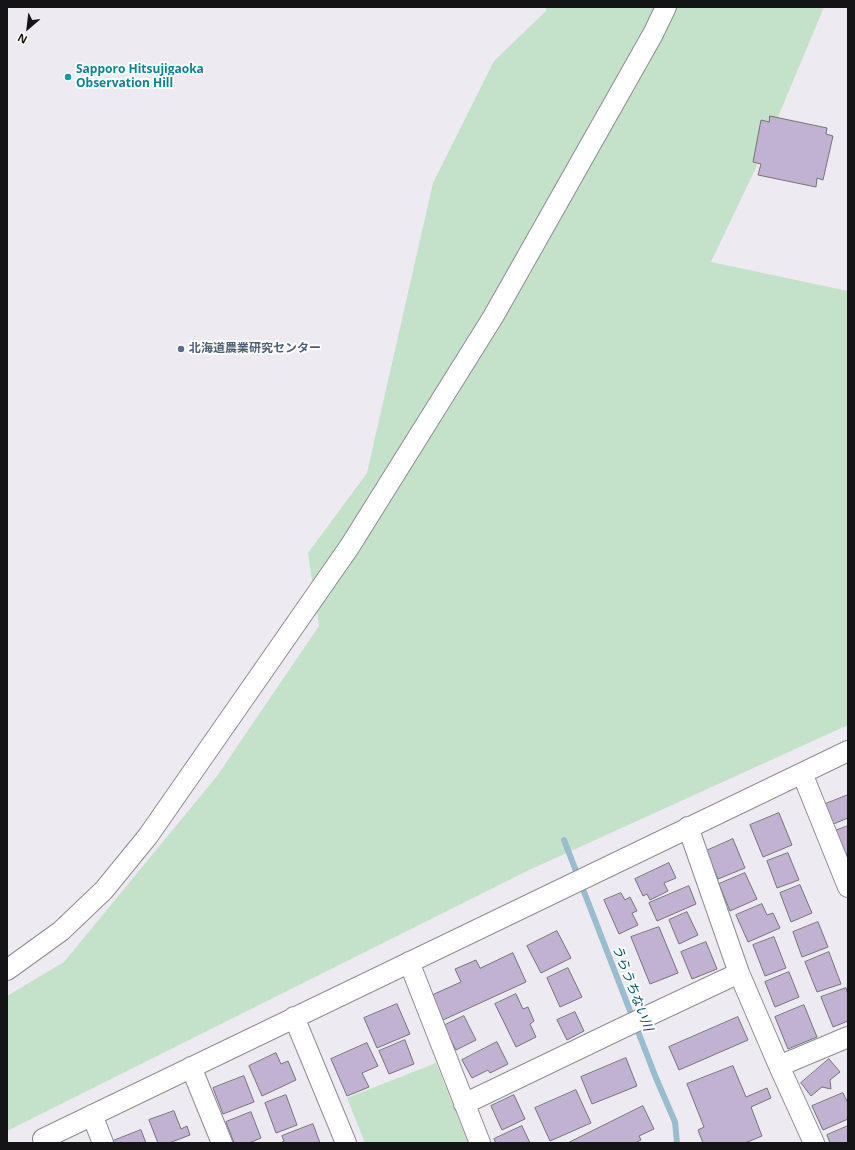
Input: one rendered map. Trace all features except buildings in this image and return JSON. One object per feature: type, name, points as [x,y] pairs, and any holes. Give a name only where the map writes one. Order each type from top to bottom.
[{"type":"street","points":[[7,970],[61,931],[104,890],[148,836],[350,546],[493,317],[653,34],[666,7]]},
{"type":"street","points":[[43,1139],[848,751]]},
{"type":"street","points":[[802,773],[848,887]]},
{"type":"street","points":[[688,828],[740,973],[779,1066],[814,1143]]},
{"type":"street","points":[[409,962],[480,1143]]},
{"type":"street","points":[[464,1104],[740,973]]},
{"type":"street","points":[[294,1017],[346,1143]]},
{"type":"street","points":[[779,1066],[848,1037]]},
{"type":"street","points":[[191,1067],[222,1143]]},
{"type":"street","points":[[92,1115],[102,1143]]},
{"type":"green space","points":[[546,7],[824,7],[763,153],[711,262],[848,291],[848,725],[527,871],[7,1131],[7,996],[64,962],[217,776],[319,626],[308,553],[367,473],[433,183],[494,61],[546,11]]},
{"type":"green space","points":[[436,1063],[468,1143],[365,1143],[347,1098]]},
{"type":"waterway","name":"うらうちない川","points":[[564,840],[656,1078],[675,1122],[677,1143]]},
{"type":"place","name":"Sapporo Hitsujigaoka Observation Hill","points":[[68,77]]},
{"type":"place","name":"北海道農業研究センター","points":[[181,349]]}]
